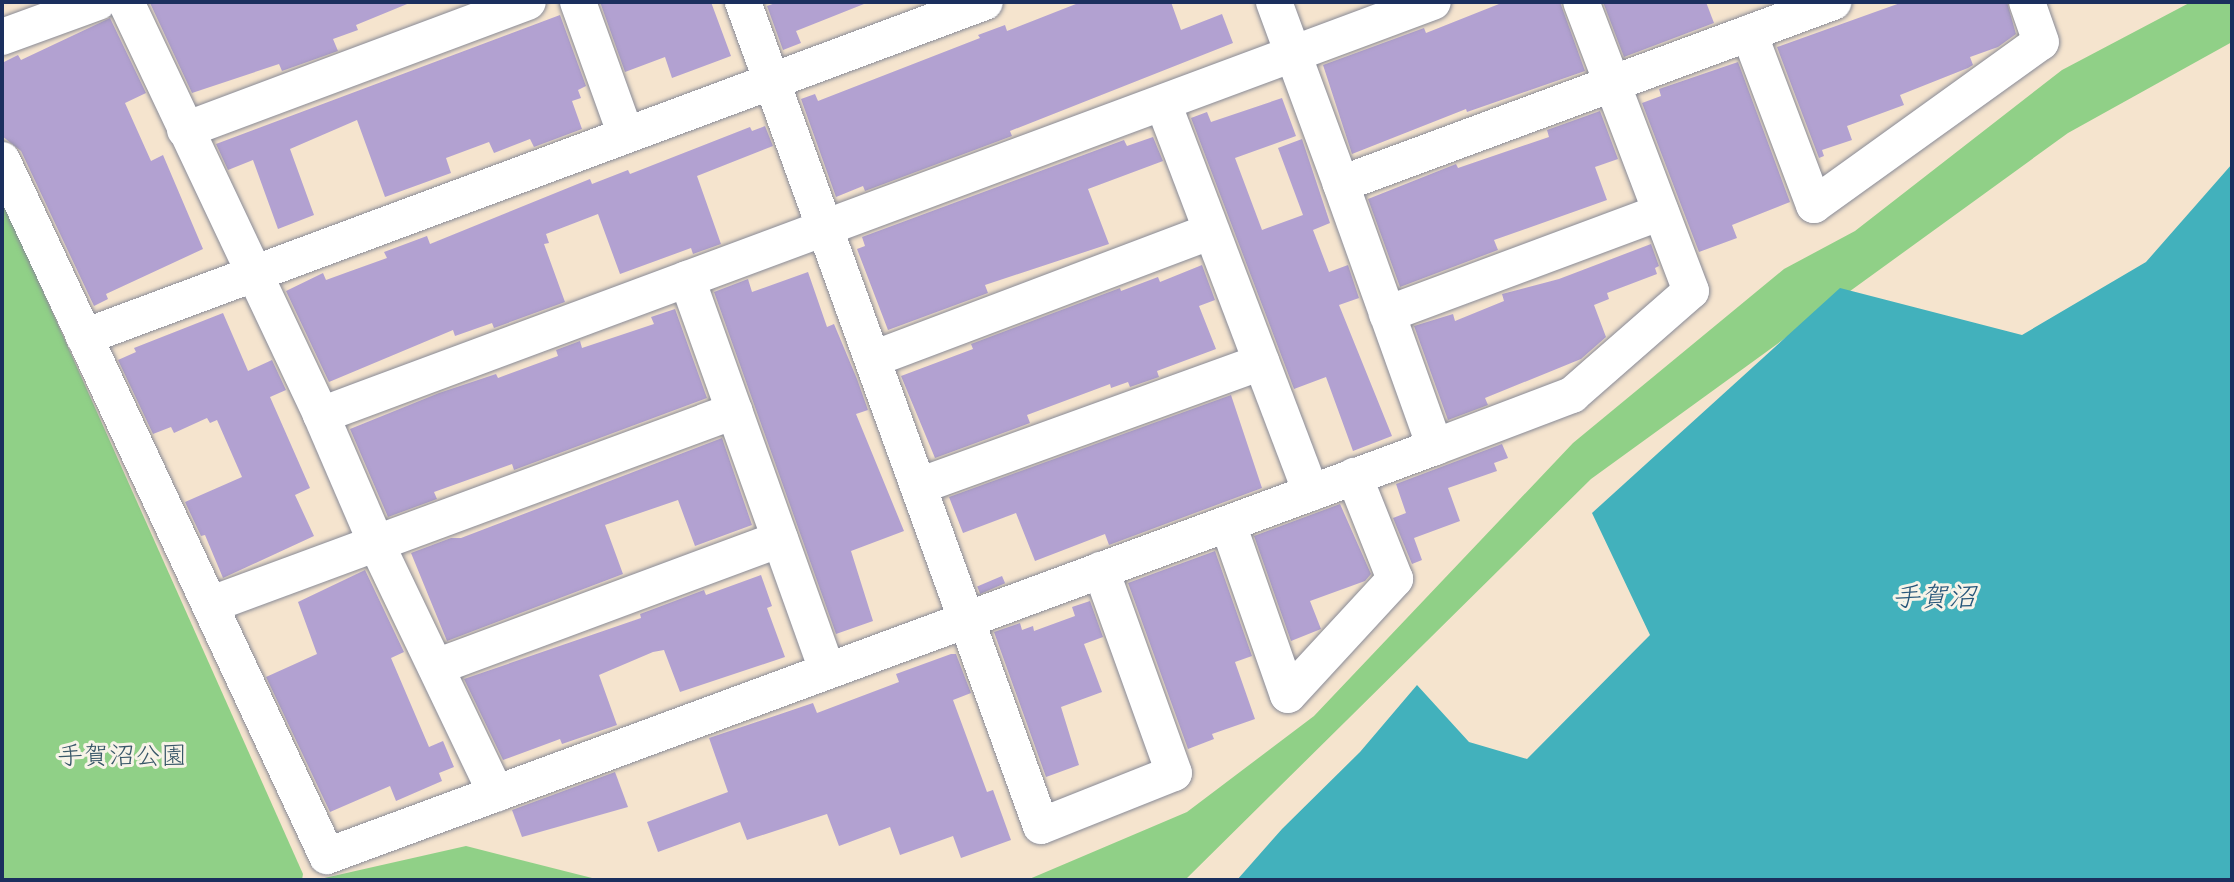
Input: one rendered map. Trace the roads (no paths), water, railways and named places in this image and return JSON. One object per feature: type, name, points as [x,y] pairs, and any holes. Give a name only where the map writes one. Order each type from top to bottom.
[{"type":"street","points":[[2,37],[98,2]]},
{"type":"street","points":[[126,2],[251,273],[321,415],[376,543],[496,794]]},
{"type":"street","points":[[185,130],[528,2]]},
{"type":"street","points":[[578,2],[626,135]]},
{"type":"street","points":[[743,2],[1041,826],[1174,773],[1101,570]]},
{"type":"street","points":[[84,337],[985,2]]},
{"type":"street","points":[[1274,2],[1435,447]]},
{"type":"street","points":[[321,415],[1433,2]]},
{"type":"street","points":[[2,160],[212,604],[327,856],[1572,395],[1691,291],[1581,2]]},
{"type":"street","points":[[1341,184],[1833,2]]},
{"type":"street","points":[[1749,33],[1814,205],[2041,42],[2027,2]]},
{"type":"street","points":[[1163,103],[1311,493]]},
{"type":"street","points":[[1387,314],[1661,212]]},
{"type":"street","points":[[873,359],[1211,231]]},
{"type":"street","points":[[687,279],[827,671]]},
{"type":"street","points":[[919,486],[1261,362]]},
{"type":"street","points":[[212,604],[734,411]]},
{"type":"street","points":[[1228,524],[1288,695],[1395,579],[1354,476]]},
{"type":"street","points":[[436,667],[780,539]]},
{"type":"water","name":"手賀沼","points":[[2232,164],[2232,880],[1237,880],[1282,829],[1360,752],[1417,685],[1469,742],[1527,759],[1650,635],[1592,513],[1840,288],[2022,335],[2146,262]]},
{"type":"park label","name":"手賀沼公園","points":[[122,759]]}]
